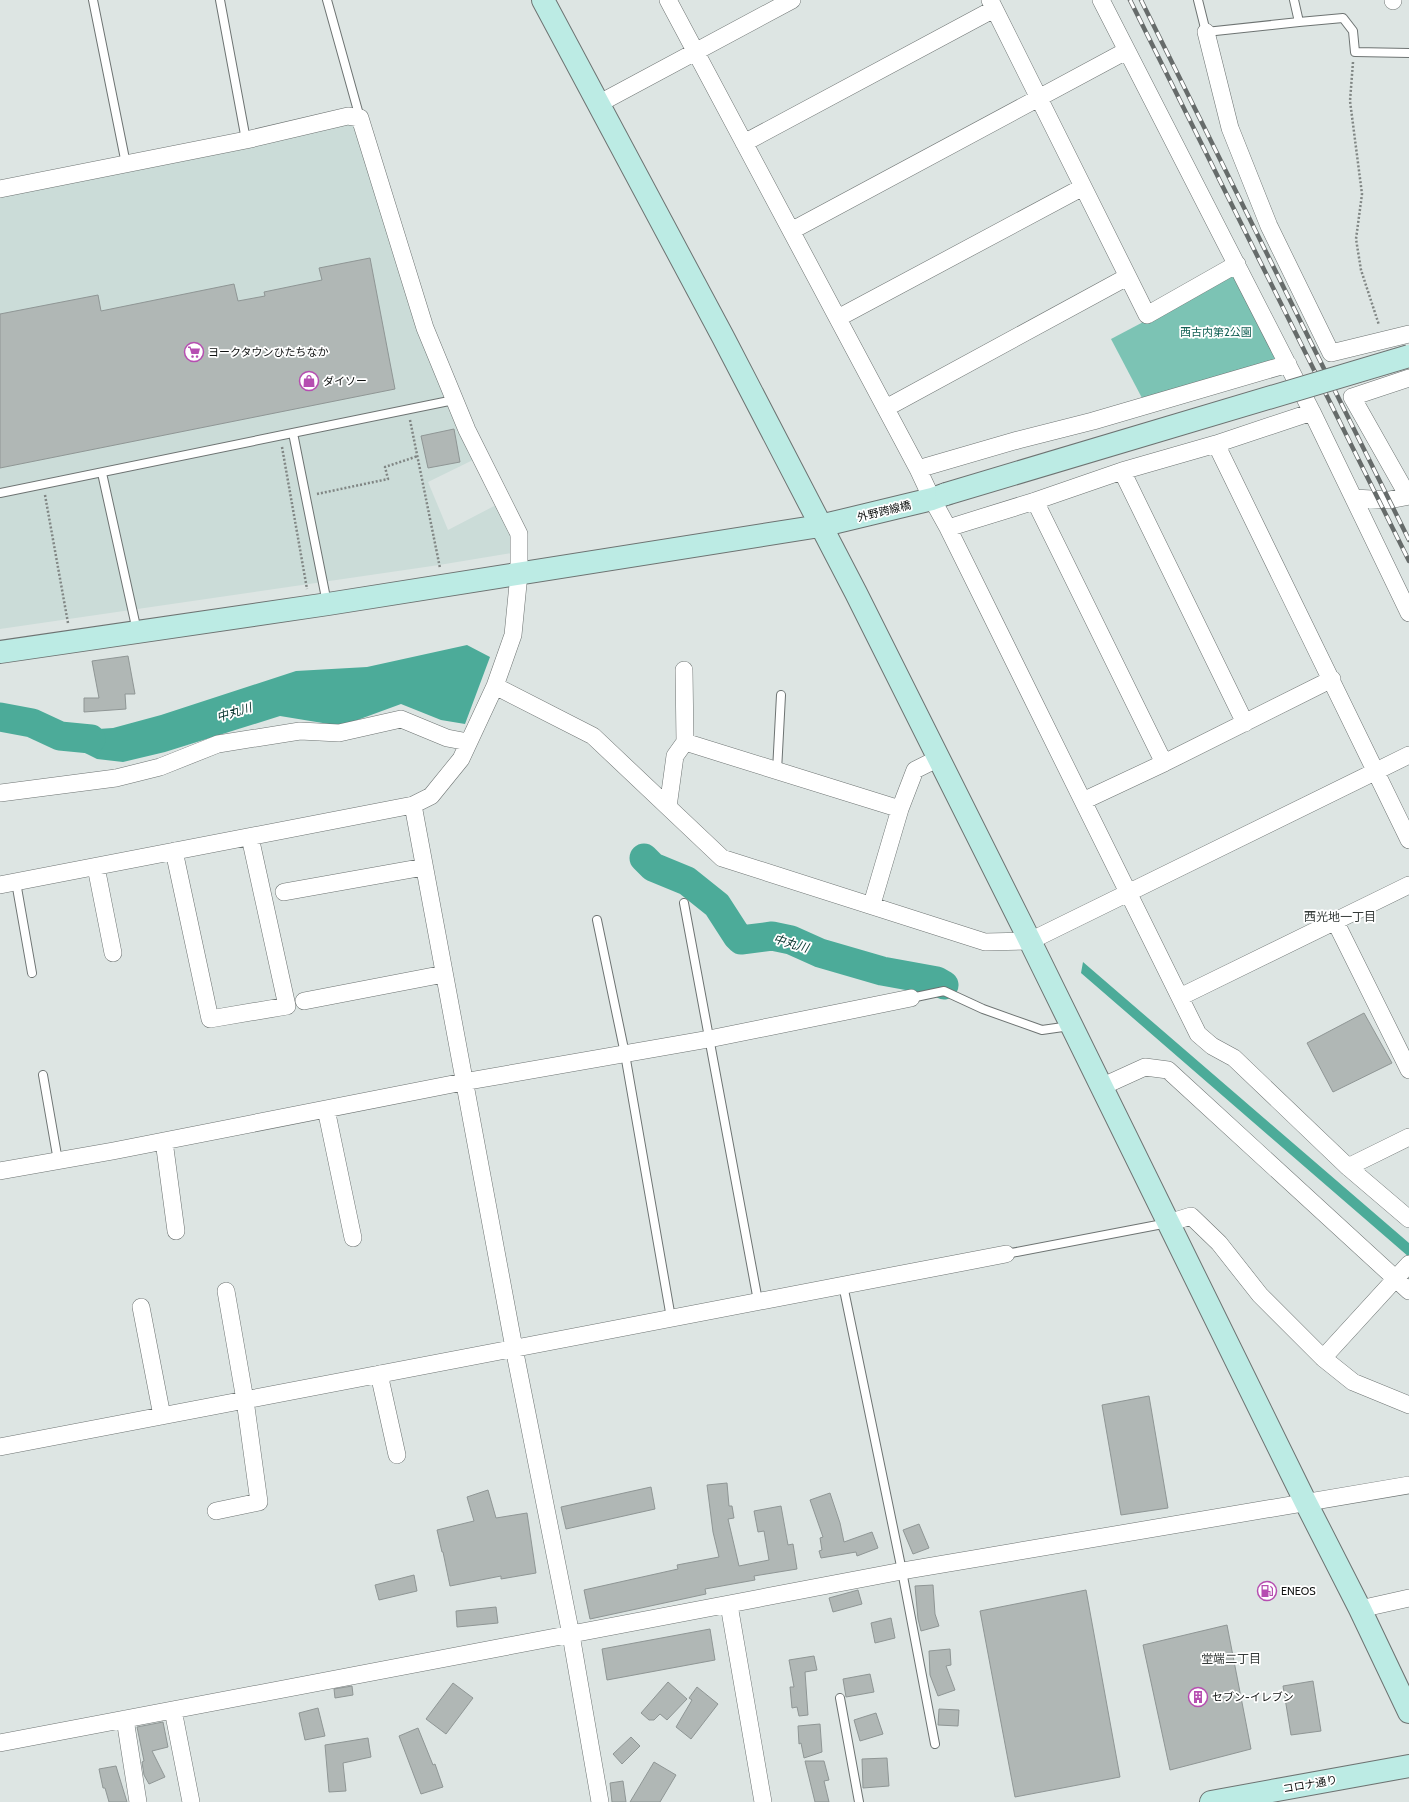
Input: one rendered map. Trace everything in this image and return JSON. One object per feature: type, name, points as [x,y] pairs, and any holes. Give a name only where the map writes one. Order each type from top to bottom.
[{"type":"street","points":[[543,0],[600,103],[939,758],[1305,1501],[1360,1609],[1409,1712]]},
{"type":"street","points":[[668,0],[918,469],[939,497],[948,528],[1198,1034],[1212,1046],[1234,1058],[1348,1167],[1409,1219]]},
{"type":"street","points":[[600,103],[792,0]]},
{"type":"street","points":[[1101,0],[1288,364],[1409,613]]},
{"type":"street","points":[[744,143],[992,4],[1127,276],[1148,315],[1237,264]]},
{"type":"street","points":[[1206,32],[1233,135],[1269,226],[1352,397],[1409,496],[1389,500],[1354,498]]},
{"type":"street","points":[[791,231],[1126,51]]},
{"type":"street","points":[[0,189],[246,140],[348,116],[360,118],[425,328],[467,430],[519,534],[518,574],[513,635],[495,686],[461,759],[431,796],[412,805],[8,884]]},
{"type":"street","points":[[838,318],[1083,187]]},
{"type":"street","points":[[886,408],[1127,276]]},
{"type":"street","points":[[1331,353],[1409,334]]},
{"type":"street","name":"外野跨線橋","points":[[0,652],[319,605],[820,526],[939,497],[1409,356]]},
{"type":"street","points":[[918,469],[1018,440],[1093,421],[1288,364]]},
{"type":"street","points":[[1352,397],[1409,378]]},
{"type":"street","points":[[948,528],[1035,501],[1122,471],[1216,444],[1312,412]]},
{"type":"street","points":[[1216,444],[1377,771],[1409,840]]},
{"type":"street","points":[[1122,471],[1245,723]]},
{"type":"street","points":[[1035,501],[1164,763]]},
{"type":"street","points":[[668,807],[675,756],[685,742],[684,670]]},
{"type":"street","points":[[1083,801],[1164,763],[1332,679]]},
{"type":"street","points":[[495,686],[593,736],[722,858],[872,904],[985,942],[1030,941],[1409,755]]},
{"type":"street","points":[[0,793],[116,778],[160,767],[218,744],[300,732],[339,733],[401,719],[447,738],[468,742]]},
{"type":"street","points":[[685,742],[900,809]]},
{"type":"street","points":[[872,904],[900,809],[915,770],[939,758]]},
{"type":"street","points":[[412,805],[463,1082],[571,1635],[600,1802]]},
{"type":"street","points":[[174,851],[210,1019],[287,1006],[250,837]]},
{"type":"street","points":[[96,866],[113,953]]},
{"type":"street","points":[[284,892],[424,867]]},
{"type":"street","points":[[1180,997],[1409,884]]},
{"type":"street","points":[[1335,921],[1409,1070]]},
{"type":"street","points":[[304,1001],[444,974]]},
{"type":"street","points":[[0,1171],[164,1141],[463,1082],[709,1039],[911,998]]},
{"type":"street","points":[[1101,1086],[1145,1068],[1168,1070],[1395,1280],[1409,1291]]},
{"type":"street","points":[[326,1109],[353,1238]]},
{"type":"street","points":[[1348,1167],[1409,1137]]},
{"type":"street","points":[[164,1141],[176,1231]]},
{"type":"street","points":[[1168,1223],[1191,1216],[1220,1243],[1260,1296],[1323,1358],[1353,1382],[1409,1405]]},
{"type":"street","points":[[0,1447],[1006,1254]]},
{"type":"street","points":[[1323,1358],[1409,1264]]},
{"type":"street","points":[[216,1511],[259,1502],[245,1400],[226,1291]]},
{"type":"street","points":[[141,1307],[162,1416]]},
{"type":"street","points":[[380,1374],[397,1455]]},
{"type":"street","points":[[0,1743],[902,1571],[1305,1501],[1409,1485]]},
{"type":"street","points":[[1360,1609],[1409,1598]]},
{"type":"street","points":[[729,1605],[763,1802]]},
{"type":"street","points":[[173,1710],[191,1802]]},
{"type":"street","points":[[125,1719],[138,1802]]},
{"type":"street","name":"コロナ通り","points":[[1210,1802],[1241,1799],[1409,1766]]},
{"type":"lane","points":[[93,0],[126,164]]},
{"type":"lane","points":[[220,0],[246,140]]},
{"type":"lane","points":[[327,0],[360,118]]},
{"type":"lane","points":[[1198,0],[1206,32],[1343,18],[1353,31],[1354,52],[1409,52]]},
{"type":"lane","points":[[1294,0],[1299,22]]},
{"type":"lane","points":[[0,493],[408,411],[449,401],[456,402]]},
{"type":"lane","points":[[293,433],[305,496],[319,605]]},
{"type":"lane","points":[[102,473],[137,632]]},
{"type":"lane","points":[[777,771],[781,695]]},
{"type":"lane","points":[[8,884],[32,973]]},
{"type":"lane","points":[[684,903],[758,1302]]},
{"type":"lane","points":[[597,920],[625,1054],[671,1318]]},
{"type":"lane","points":[[911,998],[944,991],[983,1009],[1042,1030],[1071,1026]]},
{"type":"lane","points":[[43,1075],[58,1161]]},
{"type":"lane","points":[[1006,1254],[1168,1223]]},
{"type":"lane","points":[[843,1285],[902,1571],[935,1744]]},
{"type":"lane","points":[[840,1698],[858,1802]]},
{"type":"path","points":[[1354,52],[1350,101],[1362,194],[1356,239],[1361,270],[1385,341]]},
{"type":"path","points":[[408,411],[441,568]]},
{"type":"path","points":[[280,436],[292,499],[319,605]]},
{"type":"path","points":[[292,499],[388,479],[385,468],[418,456]]},
{"type":"path","points":[[43,485],[69,624]]},
{"type":"shaded area","points":[[360,118],[475,459],[428,482],[448,530],[498,504],[513,532],[512,553],[0,629],[0,193]]},
{"type":"green space","name":"西古内第2公園","points":[[1240,271],[1275,359],[1142,398],[1111,339]]},
{"type":"water","points":[[467,645],[490,657],[465,724],[441,720],[401,704],[341,726],[280,716],[165,752],[123,762],[97,759],[69,745],[53,732],[113,728],[161,715],[296,671],[367,667]]},
{"type":"water","points":[[1083,962],[1409,1243],[1409,1257],[1081,973]]},
{"type":"building","name":"ヨークタウンひたちなか","points":[[370,258],[395,389],[0,468],[0,314],[98,295],[101,311],[234,284],[238,301],[265,296],[264,292],[322,280],[319,268]]},
{"type":"building","points":[[454,429],[460,462],[428,468],[421,436]]},
{"type":"building","points":[[128,656],[135,694],[125,694],[126,709],[84,712],[84,698],[99,698],[92,661]]},
{"type":"building","points":[[1364,1013],[1392,1063],[1333,1092],[1307,1043]]},
{"type":"building","points":[[1149,1396],[1168,1508],[1121,1515],[1102,1405]]},
{"type":"building","points":[[727,1483],[729,1506],[732,1506],[734,1518],[728,1519],[739,1566],[769,1560],[764,1531],[758,1532],[754,1511],[781,1506],[788,1545],[793,1544],[797,1569],[754,1576],[755,1580],[705,1589],[706,1594],[590,1619],[584,1590],[678,1569],[677,1565],[719,1557],[713,1532],[707,1485]]},
{"type":"building","points":[[651,1487],[655,1509],[566,1529],[561,1507]]},
{"type":"building","points":[[488,1490],[496,1518],[527,1513],[536,1573],[501,1579],[501,1576],[450,1586],[437,1530],[474,1521],[467,1497]]},
{"type":"building","points":[[830,1493],[840,1523],[844,1542],[872,1532],[878,1548],[857,1556],[856,1552],[821,1558],[819,1551],[822,1550],[820,1538],[823,1537],[810,1500]]},
{"type":"building","points":[[919,1524],[929,1548],[913,1554],[903,1530]]},
{"type":"building","points":[[414,1575],[417,1591],[379,1600],[375,1585]]},
{"type":"building","points":[[933,1585],[935,1614],[939,1626],[921,1631],[918,1619],[915,1586]]},
{"type":"building","points":[[858,1590],[862,1604],[833,1612],[829,1598]]},
{"type":"building","points":[[1086,1590],[1120,1777],[1015,1797],[980,1611]]},
{"type":"building","points":[[496,1607],[498,1623],[457,1627],[456,1611]]},
{"type":"building","points":[[891,1618],[895,1638],[875,1643],[871,1623]]},
{"type":"building","name":"セブン-イレブン","points":[[1227,1625],[1251,1749],[1170,1770],[1143,1645]]},
{"type":"building","points":[[710,1629],[715,1660],[607,1680],[602,1649]]},
{"type":"building","points":[[950,1649],[951,1665],[946,1666],[955,1690],[938,1696],[930,1675],[929,1651]]},
{"type":"building","points":[[814,1656],[817,1670],[805,1672],[808,1715],[799,1716],[797,1707],[792,1708],[790,1687],[794,1687],[789,1660]]},
{"type":"building","points":[[870,1674],[874,1692],[846,1697],[843,1679]]},
{"type":"building","name":"セブン-イレブン","points":[[1313,1681],[1321,1731],[1291,1735],[1283,1686]]},
{"type":"building","points":[[668,1682],[687,1699],[667,1720],[660,1714],[654,1720],[649,1720],[641,1713]]},
{"type":"building","points":[[453,1683],[473,1698],[446,1734],[426,1719]]},
{"type":"building","points":[[352,1686],[353,1695],[335,1698],[334,1689]]},
{"type":"building","points":[[697,1687],[718,1704],[691,1739],[676,1727],[692,1700],[689,1698]]},
{"type":"building","points":[[318,1708],[325,1736],[305,1740],[299,1713]]},
{"type":"building","points":[[939,1709],[959,1710],[958,1726],[938,1725]]},
{"type":"building","points":[[876,1713],[883,1734],[860,1741],[854,1720]]},
{"type":"building","points":[[163,1722],[168,1747],[152,1751],[165,1777],[149,1784],[144,1775],[142,1762],[144,1761],[137,1727]]},
{"type":"building","points":[[820,1724],[822,1752],[804,1758],[801,1743],[799,1744],[798,1726]]},
{"type":"building","points":[[418,1728],[433,1765],[435,1764],[443,1787],[421,1794],[399,1736]]},
{"type":"building","points":[[631,1737],[640,1746],[622,1764],[613,1754]]},
{"type":"building","points":[[368,1738],[371,1757],[343,1763],[346,1791],[329,1792],[325,1745]]},
{"type":"building","points":[[887,1758],[889,1786],[863,1788],[862,1759]]},
{"type":"building","points":[[805,1761],[824,1761],[829,1780],[824,1781],[829,1802],[815,1802]]},
{"type":"building","points":[[654,1762],[676,1775],[660,1802],[630,1802]]},
{"type":"building","points":[[116,1766],[127,1802],[109,1802],[105,1788],[103,1788],[99,1769]]},
{"type":"building","points":[[623,1781],[626,1802],[612,1802],[610,1783]]},
{"type":"waterway","name":"中丸川","points":[[0,717],[32,723],[60,736],[91,739]]},
{"type":"waterway","name":"中丸川","points":[[644,858],[653,867],[687,881],[717,905],[741,940],[772,936],[791,940],[820,953],[882,971],[937,981],[944,985]]},
{"type":"railway","points":[[1130,0],[1409,561]]},
{"type":"railway","points":[[1141,0],[1409,540]]},
{"type":"place","name":"ヨークタウンひたちなか","points":[[194,352]]},
{"type":"place","name":"ダイソー","points":[[309,381]]},
{"type":"place","name":"ENEOS","points":[[1267,1591]]},
{"type":"place","name":"セブン-イレブン","points":[[1198,1697]]},
{"type":"district","name":"西光地一丁目","points":[[1340,916]]},
{"type":"district","name":"堂端二丁目","points":[[1231,1658]]}]
